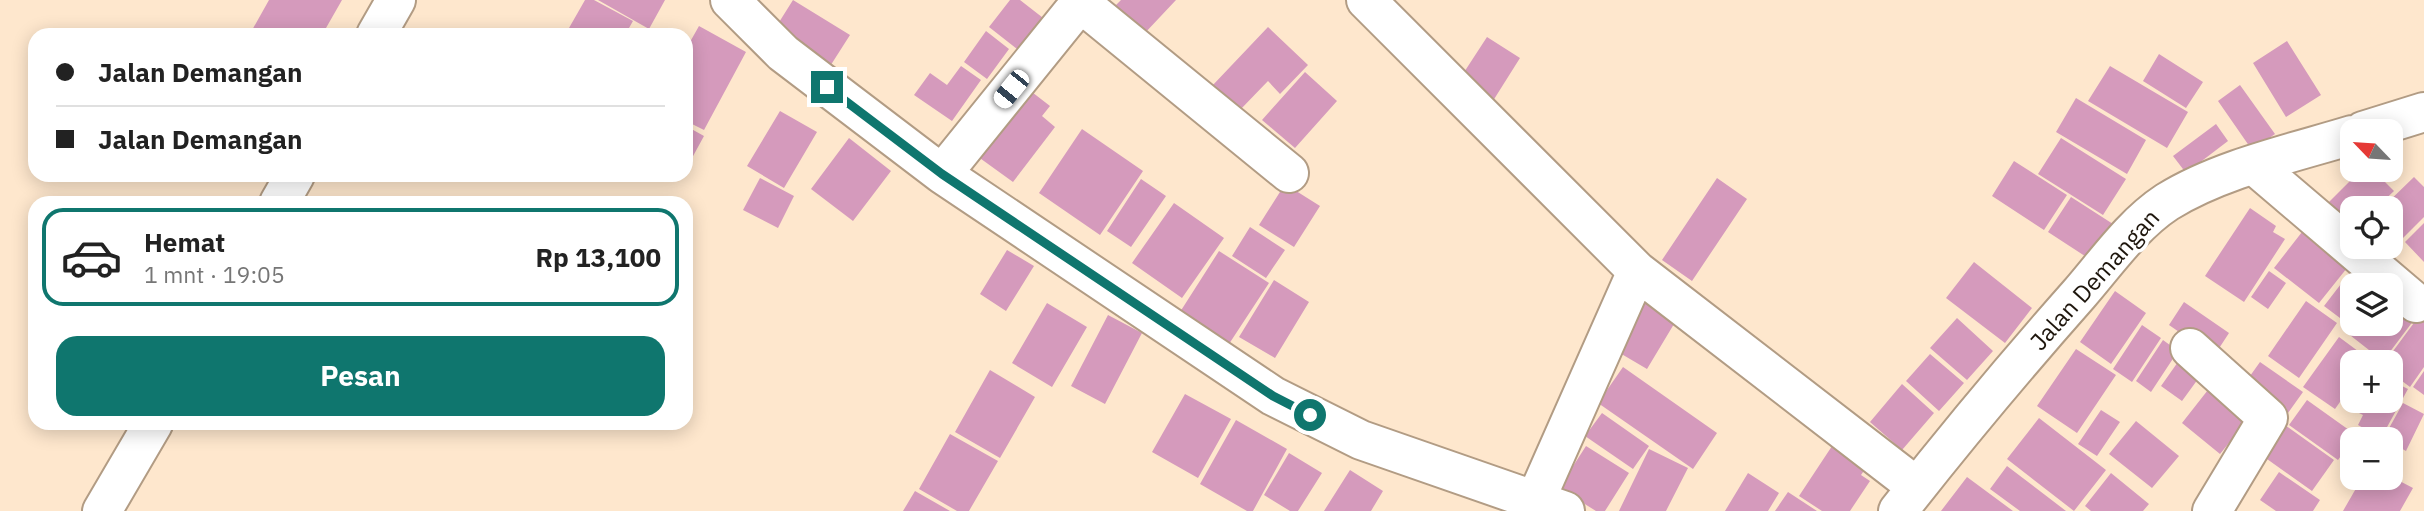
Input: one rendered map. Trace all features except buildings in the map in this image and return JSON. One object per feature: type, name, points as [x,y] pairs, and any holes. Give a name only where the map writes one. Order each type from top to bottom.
[{"type":"street","points":[[380,28],[396,0]]},
{"type":"street","points":[[730,0],[783,53],[942,174],[1273,396],[1362,440],[1551,505],[1637,271]]},
{"type":"street","points":[[1366,0],[1637,271],[1908,499]]},
{"type":"street","points":[[942,174],[1079,1],[1289,173]]},
{"type":"street","points":[[2402,119],[2424,112]]},
{"type":"street","name":"Jalan Demangan","points":[[1908,499],[2057,319],[2148,217],[2193,189],[2254,165],[2340,139]]},
{"type":"street","points":[[2254,165],[2416,303]]},
{"type":"street","points":[[2190,348],[2268,418],[2212,511]]},
{"type":"street","points":[[102,511],[149,430]]},
{"type":"route","points":[[827,87],[942,174],[1273,396],[1310,415]]}]
